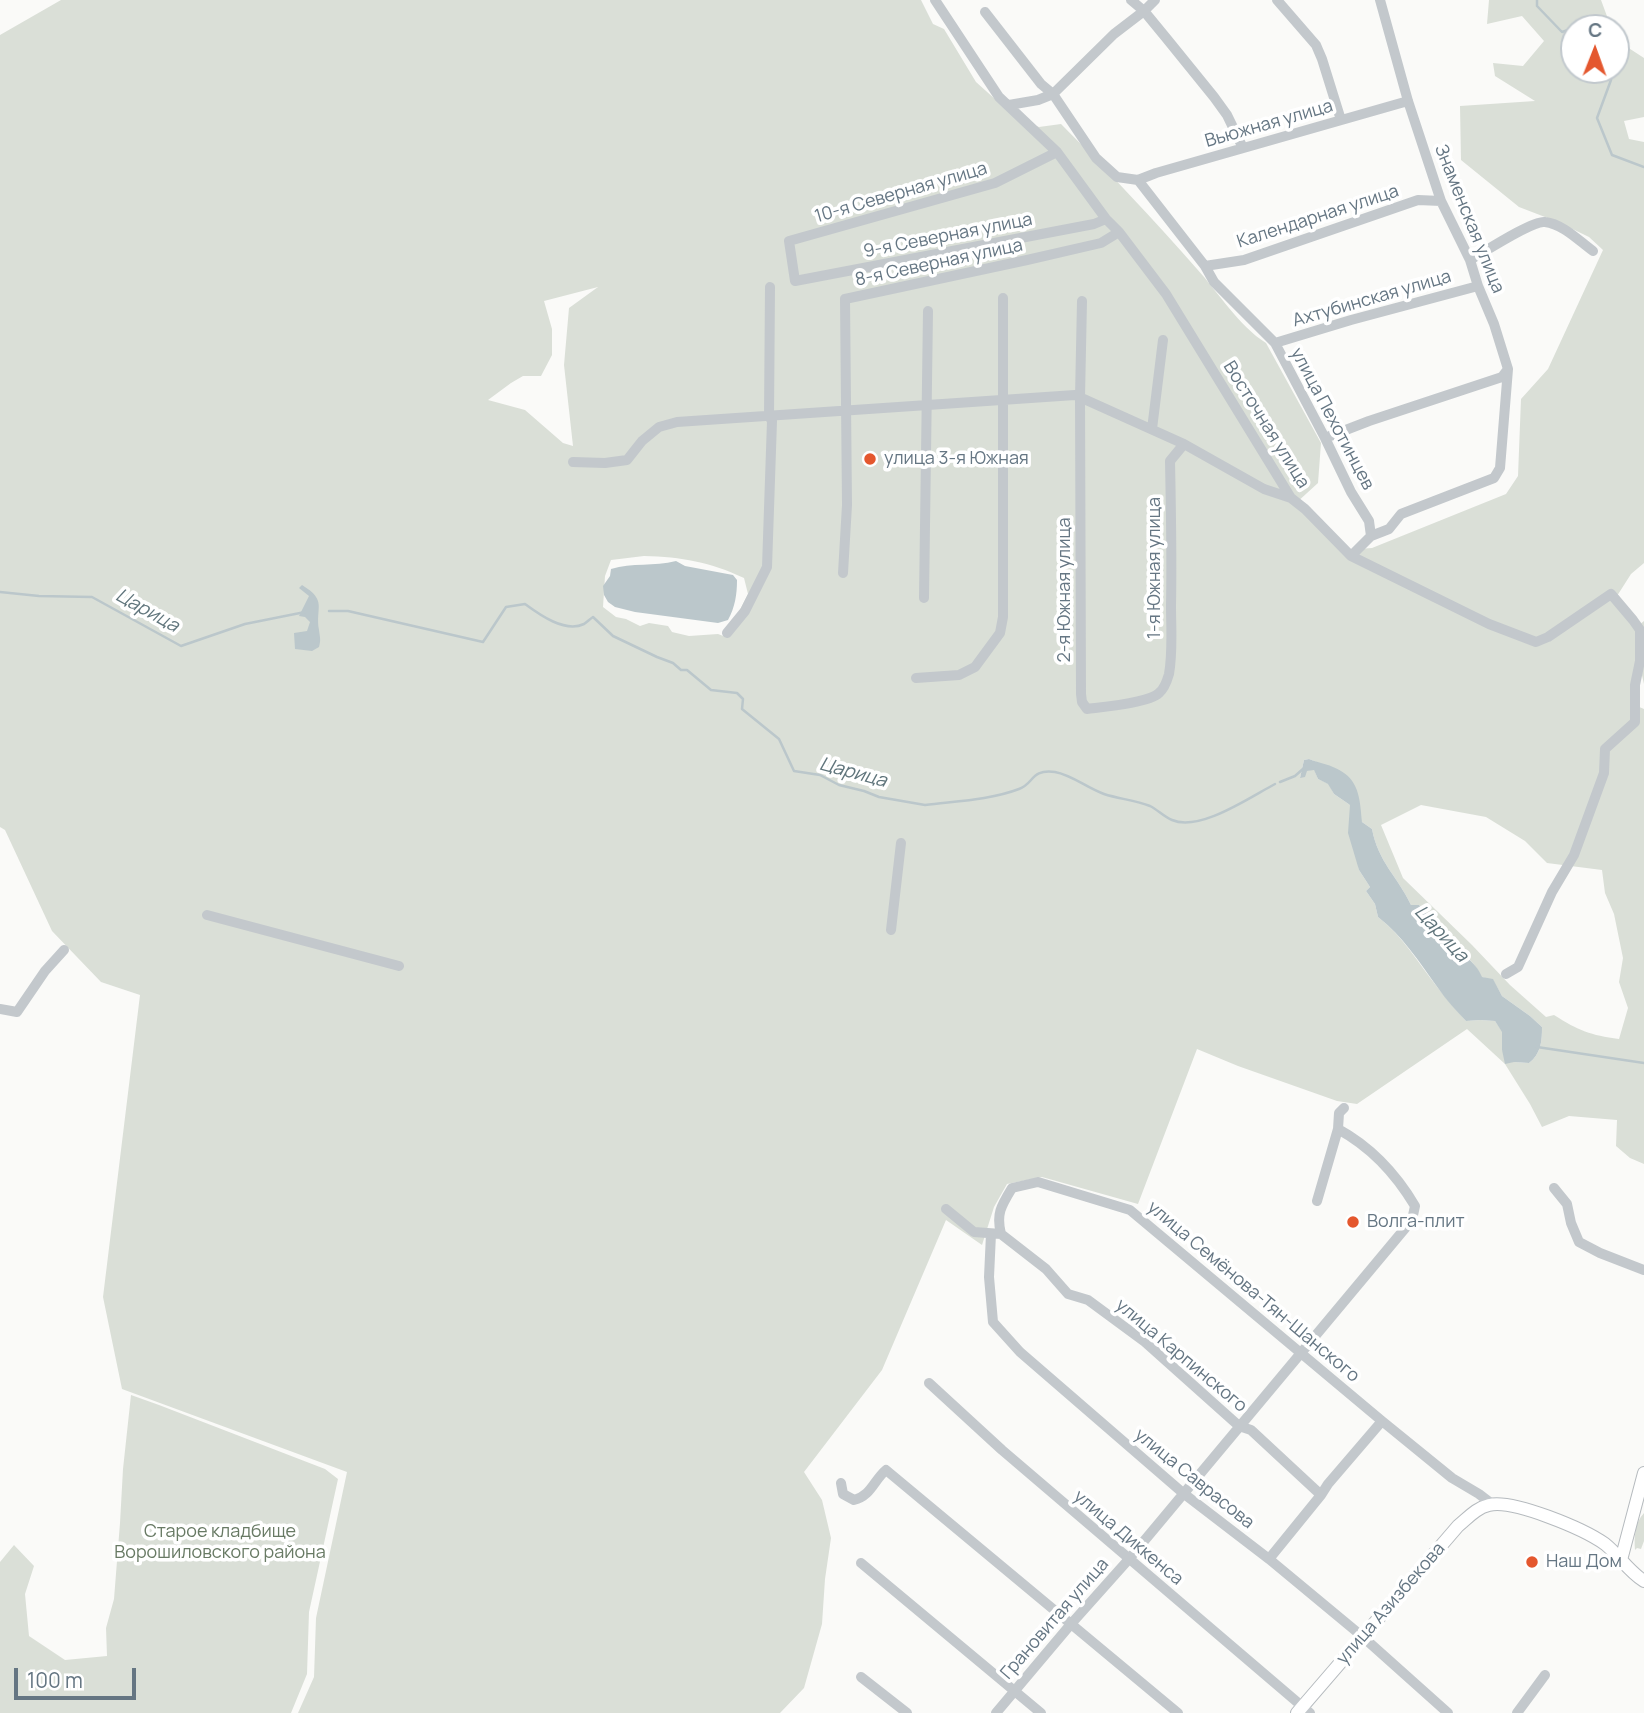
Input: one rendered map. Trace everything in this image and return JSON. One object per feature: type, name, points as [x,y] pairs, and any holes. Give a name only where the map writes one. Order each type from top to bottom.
[{"type":"main road","points":[[1621,1560],[1644,1473]]},
{"type":"main road","points":[[1492,1504],[1519,1507],[1538,1513],[1595,1538],[1644,1581]]},
{"type":"main road","name":"улица Азизбекова","points":[[1303,1711],[1458,1526],[1482,1507],[1492,1504]]},
{"type":"main road","points":[[1595,1538],[1613,1538],[1628,1532]]},
{"type":"street","name":"Восточная улица","points":[[935,0],[999,97],[1057,152],[1166,294],[1292,498],[1351,556],[1489,624],[1536,642],[1548,637],[1611,594],[1640,630],[1640,661],[1634,685],[1635,722],[1605,749],[1605,774],[1574,855],[1552,892],[1518,967],[1506,974]]},
{"type":"street","points":[[1131,0],[1144,11],[1227,115],[1243,148]]},
{"type":"street","points":[[1009,105],[1038,100],[1053,94],[1114,34],[1155,0]]},
{"type":"street","points":[[1277,0],[1316,45],[1340,120]]},
{"type":"street","name":"Знаменская улица","points":[[1380,0],[1408,100],[1441,201],[1470,260],[1508,369]]},
{"type":"street","points":[[985,12],[1041,83],[1053,94],[1096,158],[1117,177],[1138,180]]},
{"type":"street","name":"Вьюжная улица","points":[[1138,180],[1408,100]]},
{"type":"street","name":"10-я Северная улица","points":[[795,281],[789,241],[995,183],[1057,152]]},
{"type":"street","name":"улица Пехотинцев","points":[[1138,180],[1206,266],[1214,282],[1275,343],[1351,492],[1369,520],[1371,536]]},
{"type":"street","name":"Календарная улица","points":[[1206,266],[1244,260],[1418,200],[1441,201]]},
{"type":"street","name":"9-я Северная улица","points":[[795,281],[1094,224],[1106,219]]},
{"type":"street","points":[[1470,260],[1543,221],[1561,228],[1593,251]]},
{"type":"street","name":"8-я Северная улица","points":[[846,410],[845,299],[1101,243],[1119,232]]},
{"type":"street","name":"Ахтубинская улица","points":[[1275,343],[1478,286]]},
{"type":"street","points":[[727,633],[745,611],[767,567],[772,421],[769,416],[770,287]]},
{"type":"street","points":[[916,678],[959,675],[975,667],[1000,633],[1003,617],[1003,298]]},
{"type":"street","points":[[1080,397],[1082,301]]},
{"type":"street","points":[[924,598],[928,311]]},
{"type":"street","points":[[1152,429],[1163,340]]},
{"type":"street","points":[[1325,438],[1502,377],[1508,369]]},
{"type":"street","points":[[1351,556],[1371,536],[1389,529],[1401,514],[1494,478],[1500,468],[1508,369]]},
{"type":"street","points":[[573,462],[605,463],[627,460],[642,441],[659,427],[677,422],[1075,395],[1184,444],[1264,489],[1292,498]]},
{"type":"street","name":"2-я Южная улица","points":[[1080,397],[1082,702],[1087,709],[1158,695]]},
{"type":"street","points":[[843,573],[847,505],[846,410]]},
{"type":"street","name":"1-я Южная улица","points":[[1158,695],[1168,675],[1171,647],[1170,461],[1184,444]]},
{"type":"street","points":[[891,930],[901,843]]},
{"type":"street","points":[[207,915],[398,967]]},
{"type":"street","points":[[0,1009],[17,1012],[45,971],[64,950]]},
{"type":"street","points":[[1317,1201],[1338,1129],[1339,1112],[1344,1108]]},
{"type":"street","name":"Грановитая улица","points":[[996,1713],[1129,1559],[1412,1220],[1415,1206],[1407,1192],[1377,1157],[1357,1139],[1338,1129]]},
{"type":"street","name":"улица Семёнова-Тян-Шанского","points":[[996,1234],[1002,1204],[1012,1188],[1038,1182],[1130,1210],[1452,1478],[1492,1504]]},
{"type":"street","points":[[1554,1188],[1567,1204],[1579,1242],[1644,1270]]},
{"type":"street","name":"улица Карпинского","points":[[946,1209],[974,1232],[996,1234],[1046,1269],[1068,1294],[1088,1300],[1145,1342],[1239,1426],[1251,1430],[1321,1495]]},
{"type":"street","name":"улица Саврасова","points":[[996,1234],[989,1278],[992,1322],[1020,1352],[1183,1493],[1269,1559],[1363,1637],[1448,1713]]},
{"type":"street","name":"улица Диккенса","points":[[929,1383],[1002,1450],[1303,1711]]},
{"type":"street","points":[[1269,1559],[1382,1421]]},
{"type":"street","points":[[841,1483],[844,1494],[854,1500],[863,1498],[886,1470],[1178,1713]]},
{"type":"street","points":[[861,1563],[1041,1713]]},
{"type":"street","points":[[1517,1713],[1545,1675]]},
{"type":"street","points":[[861,1677],[907,1713]]},
{"type":"green space","points":[[61,0],[921,0],[933,24],[944,29],[976,82],[1015,117],[1039,127],[1061,124],[1164,232],[1238,318],[1266,343],[1321,443],[1318,483],[1295,504],[1345,550],[1372,548],[1506,494],[1518,476],[1521,399],[1548,369],[1603,250],[1589,237],[1519,207],[1461,160],[1460,106],[1535,101],[1495,76],[1493,63],[1523,66],[1544,41],[1522,16],[1487,24],[1489,0],[1601,0],[1606,14],[1560,14],[1560,84],[1630,84],[1630,49],[1644,58],[1644,117],[1624,121],[1629,139],[1644,142],[1644,563],[1631,574],[1617,596],[1639,625],[1644,621],[1644,684],[1641,671],[1637,706],[1644,709],[1644,1164],[1630,1158],[1616,1146],[1617,1120],[1569,1116],[1542,1127],[1505,1064],[1467,1029],[1357,1104],[1337,1101],[1197,1049],[1138,1204],[1042,1177],[1007,1184],[994,1207],[982,1245],[946,1220],[882,1370],[804,1472],[822,1500],[831,1538],[822,1624],[804,1688],[780,1713],[298,1713],[314,1677],[316,1618],[347,1472],[122,1389],[103,1297],[140,995],[101,982],[52,931],[5,830],[0,827],[0,35]],"holes":[[[598,287],[569,308],[564,365],[573,446],[563,443],[525,410],[488,400],[523,376],[541,376],[552,355],[552,329],[544,301]],[[644,556],[707,564],[744,578],[748,594],[726,637],[718,634],[689,636],[672,632],[668,626],[649,623],[640,626],[616,617],[603,607],[605,576],[611,560]],[[1309,759],[1321,764],[1350,805],[1334,794],[1329,784],[1318,779],[1314,769],[1306,771],[1300,778],[1304,760]],[[1350,805],[1362,822],[1372,829],[1379,851],[1411,905],[1419,905],[1449,937],[1457,940],[1481,977],[1493,980],[1502,996],[1542,1027],[1538,1051],[1529,1063],[1514,1062],[1502,1050],[1502,1031],[1495,1021],[1466,1021],[1403,941],[1378,917],[1375,904],[1366,891],[1370,887],[1359,870]],[[1421,805],[1486,817],[1525,841],[1547,863],[1602,870],[1605,893],[1614,914],[1623,958],[1619,982],[1628,1008],[1619,1039],[1585,1032],[1554,1015],[1546,1017],[1510,985],[1403,878],[1381,825]]]},
{"type":"green space","name":"Старое кладбище Ворошиловского района","points":[[131,1395],[325,1469],[338,1479],[309,1612],[307,1674],[291,1713],[0,1713],[0,1562],[14,1545],[34,1566],[25,1594],[29,1636],[65,1660],[107,1656],[106,1628],[114,1599]]},
{"type":"green space","points":[[1644,1513],[1644,1541],[1641,1549],[1635,1550],[1636,1530]]},
{"type":"water","points":[[676,561],[685,566],[733,575],[737,580],[737,591],[728,620],[718,623],[635,612],[615,607],[604,595],[603,586],[611,569]]},
{"type":"water","points":[[302,585],[315,596],[319,605],[320,643],[319,647],[312,651],[295,649],[294,633],[307,631],[310,622],[299,616],[309,596],[299,588]]},
{"type":"water","points":[[1309,759],[1337,769],[1352,781],[1358,793],[1362,822],[1372,829],[1379,851],[1411,905],[1419,905],[1449,937],[1457,940],[1482,977],[1493,979],[1502,996],[1542,1027],[1538,1051],[1529,1063],[1505,1064],[1502,1032],[1495,1021],[1466,1021],[1444,997],[1403,941],[1378,917],[1375,904],[1366,891],[1370,887],[1359,870],[1348,833],[1350,805],[1334,794],[1328,784],[1318,779],[1314,770],[1307,771],[1305,777],[1300,778],[1304,760]]},
{"type":"waterway","points":[[1537,0],[1537,6],[1560,30]]},
{"type":"waterway","points":[[1610,84],[1597,118],[1612,155],[1644,167]]},
{"type":"waterway","name":"Царица","points":[[0,592],[92,597],[181,646],[245,624],[305,612]]},
{"type":"waterway","name":"Царица","points":[[329,611],[348,611],[483,642],[506,607],[525,604],[553,622],[569,626],[584,624],[593,617],[613,636],[673,663],[681,670],[687,670],[711,690],[737,693],[743,699],[742,709],[779,739],[794,771],[820,775],[839,785],[879,797],[925,805],[973,800],[1019,789],[1037,774],[1055,772],[1104,794],[1150,806],[1169,819],[1183,822],[1196,821],[1225,811],[1275,784]]},
{"type":"waterway","name":"Царица","points":[[1280,782],[1295,776],[1304,768]]},
{"type":"waterway","name":"Царица","points":[[1537,1047],[1644,1063]]},
{"type":"place","name":"улица 3-я Южная","points":[[870,459]]},
{"type":"place","name":"Волга-плит","points":[[1353,1222]]},
{"type":"place","name":"Наш Дом","points":[[1532,1562]]}]
